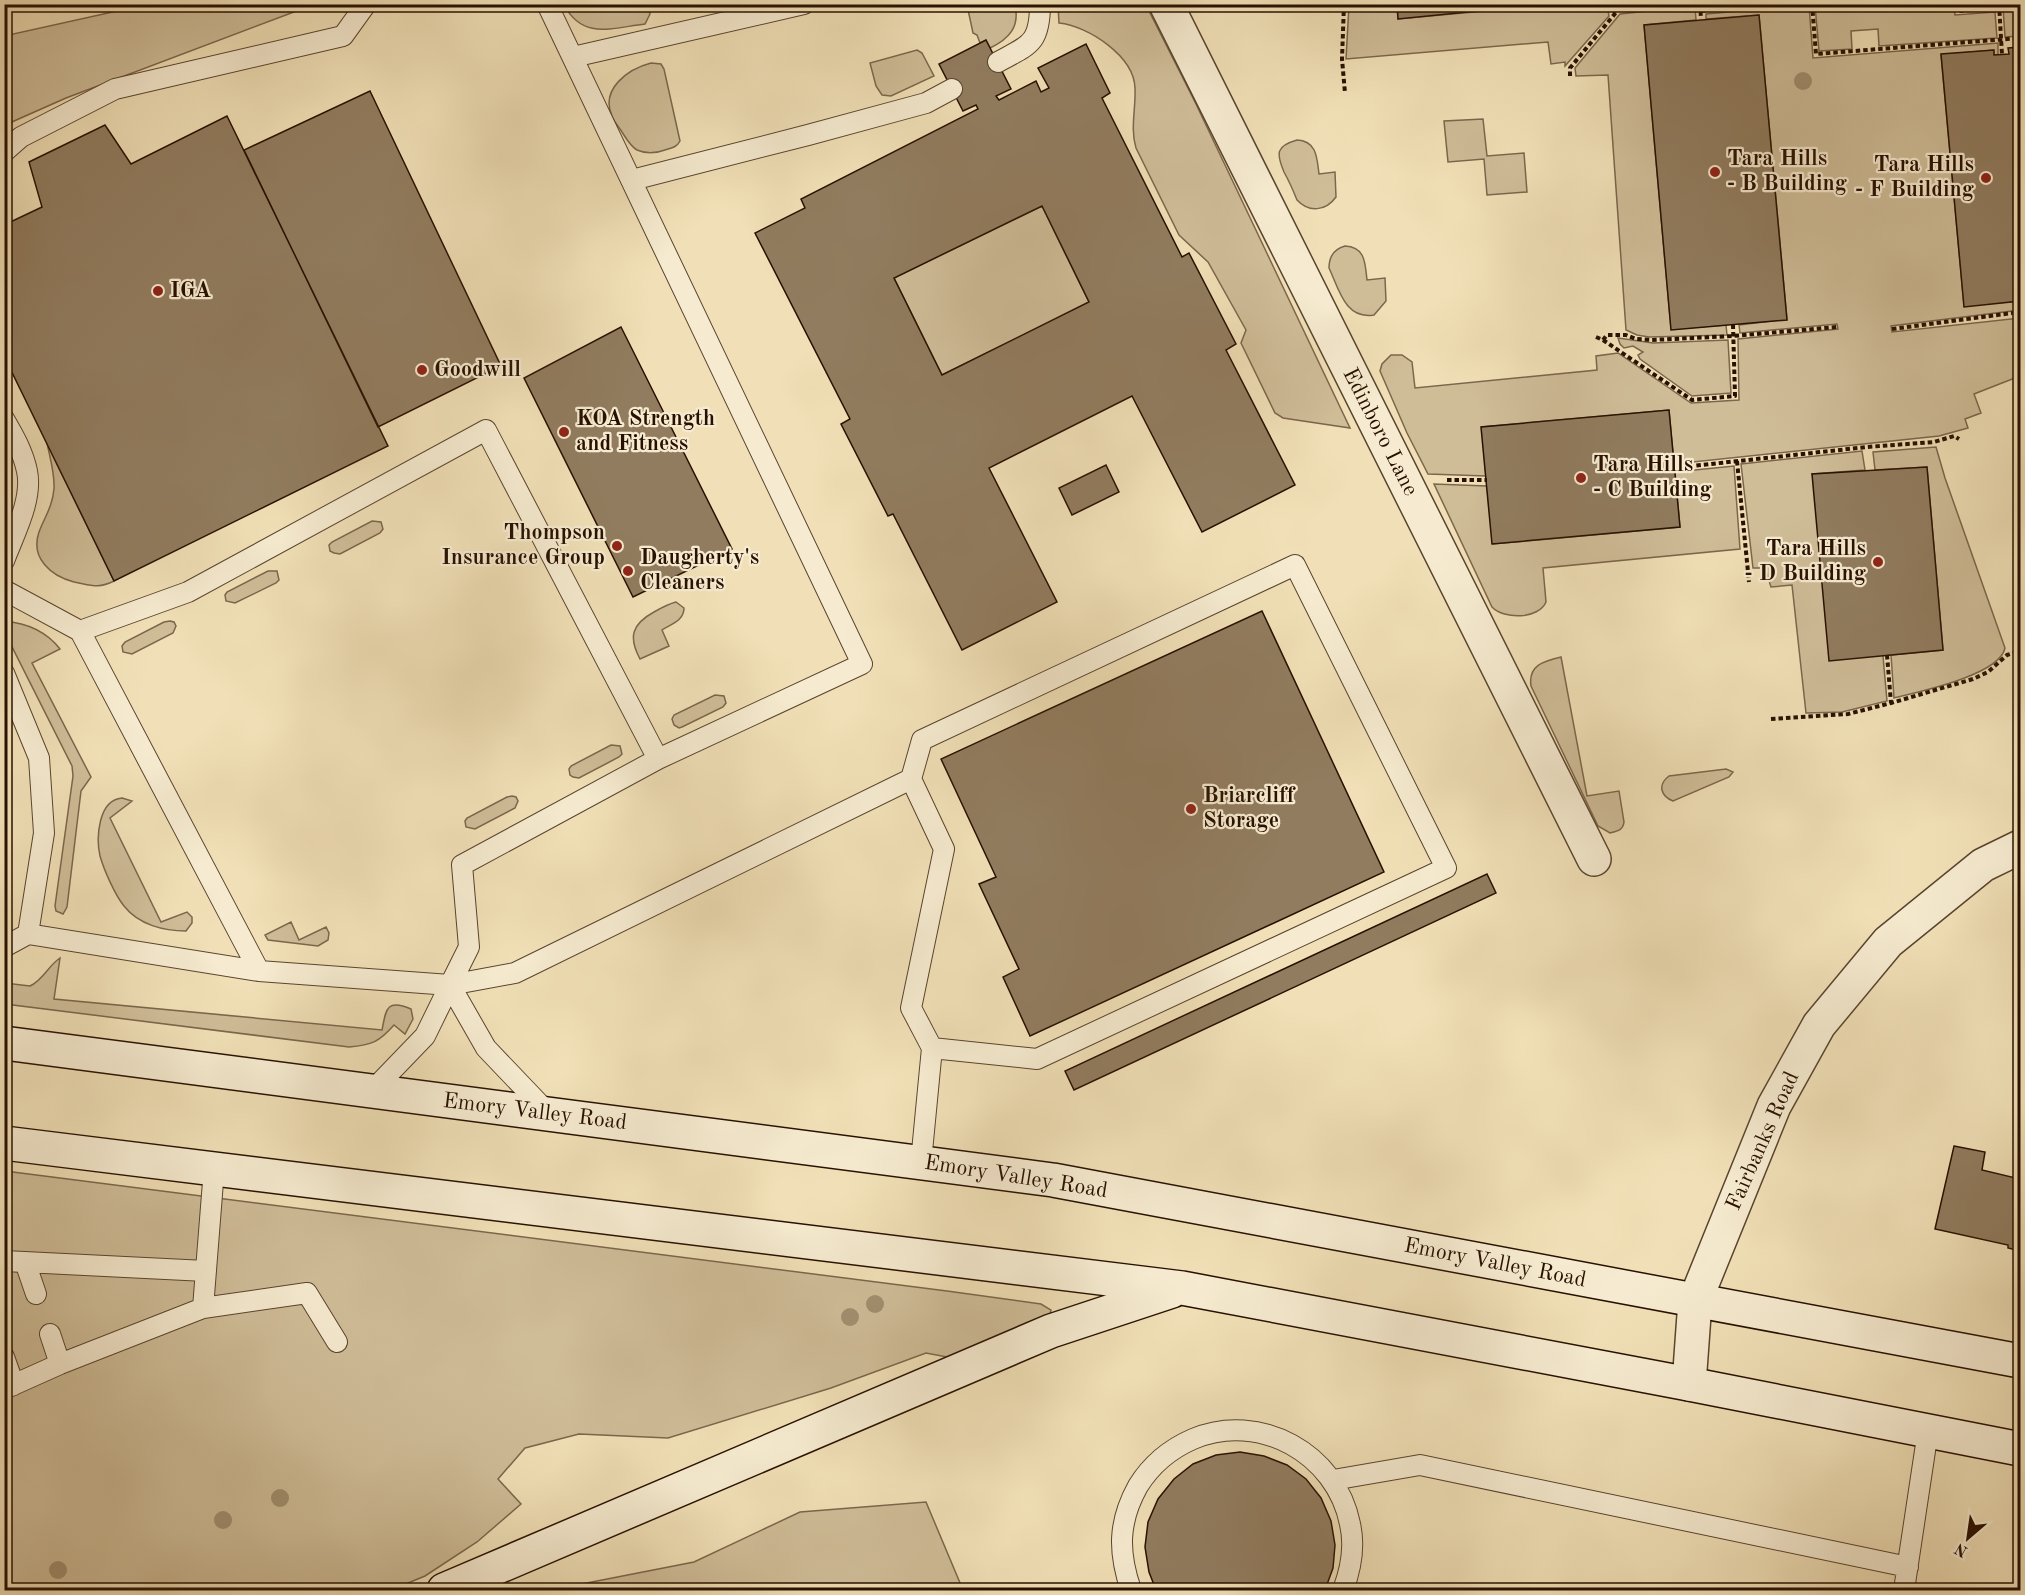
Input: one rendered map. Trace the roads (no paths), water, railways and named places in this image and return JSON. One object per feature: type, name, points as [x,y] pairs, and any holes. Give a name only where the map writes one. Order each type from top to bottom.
[{"type":"main road","name":"Edinboro Lane","points":[[1166,4],[1594,859]]},
{"type":"main road","name":"Fairbanks Road","points":[[1689,1384],[1695,1301],[1774,1106],[1819,1025],[1888,942],[1983,865],[2020,847]]},
{"type":"main road","name":"Emory Valley Road","points":[[4,1043],[1053,1180],[2020,1361]]},
{"type":"main road","points":[[4,1143],[1182,1288],[2020,1449]]},
{"type":"main road","points":[[444,1590],[1051,1331],[1182,1288]]},
{"type":"lane","points":[[4,152],[21,137],[115,89],[343,36],[366,4]]},
{"type":"lane","points":[[372,1091],[426,1036],[469,947],[462,865],[658,759],[862,664],[548,4]]},
{"type":"lane","points":[[573,57],[804,4]]},
{"type":"lane","points":[[998,62],[1028,46],[1035,37],[1040,24],[1040,4]]},
{"type":"lane","points":[[632,180],[926,103],[952,88]]},
{"type":"lane","points":[[4,419],[18,444],[27,473],[26,503],[4,561]]},
{"type":"lane","points":[[80,631],[188,592],[486,430],[658,759]]},
{"type":"lane","points":[[921,1162],[932,1048],[911,1008],[944,849],[911,779],[922,740],[1295,565],[1446,868],[1037,1059],[932,1048]]},
{"type":"lane","points":[[4,590],[80,631],[259,971]]},
{"type":"lane","points":[[4,673],[39,758],[44,833],[28,934]]},
{"type":"lane","points":[[4,947],[28,934],[259,971],[450,985],[515,973],[911,779]]},
{"type":"lane","points":[[450,985],[486,1048],[550,1115]]},
{"type":"lane","points":[[203,1308],[214,1169]]},
{"type":"lane","points":[[4,1261],[206,1271]]},
{"type":"lane","points":[[25,1262],[36,1294]]},
{"type":"lane","points":[[4,1356],[9,1387],[60,1364],[203,1308],[307,1293],[337,1342]]},
{"type":"lane","points":[[50,1334],[60,1364]]},
{"type":"lane","points":[[1131,1590],[1124,1569],[1121,1545],[1123,1521],[1131,1498],[1144,1477],[1160,1459],[1180,1444],[1203,1435],[1227,1430],[1251,1431],[1275,1436],[1297,1447],[1317,1462],[1333,1480],[1344,1502],[1351,1525],[1353,1548],[1350,1572],[1343,1590]]},
{"type":"lane","points":[[1904,1590],[1928,1431]]},
{"type":"lane","points":[[1333,1480],[1420,1465],[1908,1568]]},
{"type":"place","name":"Tara Hills - B Building","points":[[1715,172]]},
{"type":"place","name":"Tara Hills - F Building","points":[[1986,178]]},
{"type":"place","name":"IGA","points":[[158,291]]},
{"type":"place","name":"Goodwill","points":[[422,370]]},
{"type":"place","name":"KOA Strength and Fitness","points":[[564,432]]},
{"type":"place","name":"Tara Hills - C Building","points":[[1581,478]]},
{"type":"place","name":"Thompson Insurance Group","points":[[617,546]]},
{"type":"place","name":"Tara Hills - D Building","points":[[1878,562]]},
{"type":"place","name":"Daugherty's Cleaners","points":[[628,571]]},
{"type":"place","name":"Briarcliff Storage","points":[[1191,809]]}]
